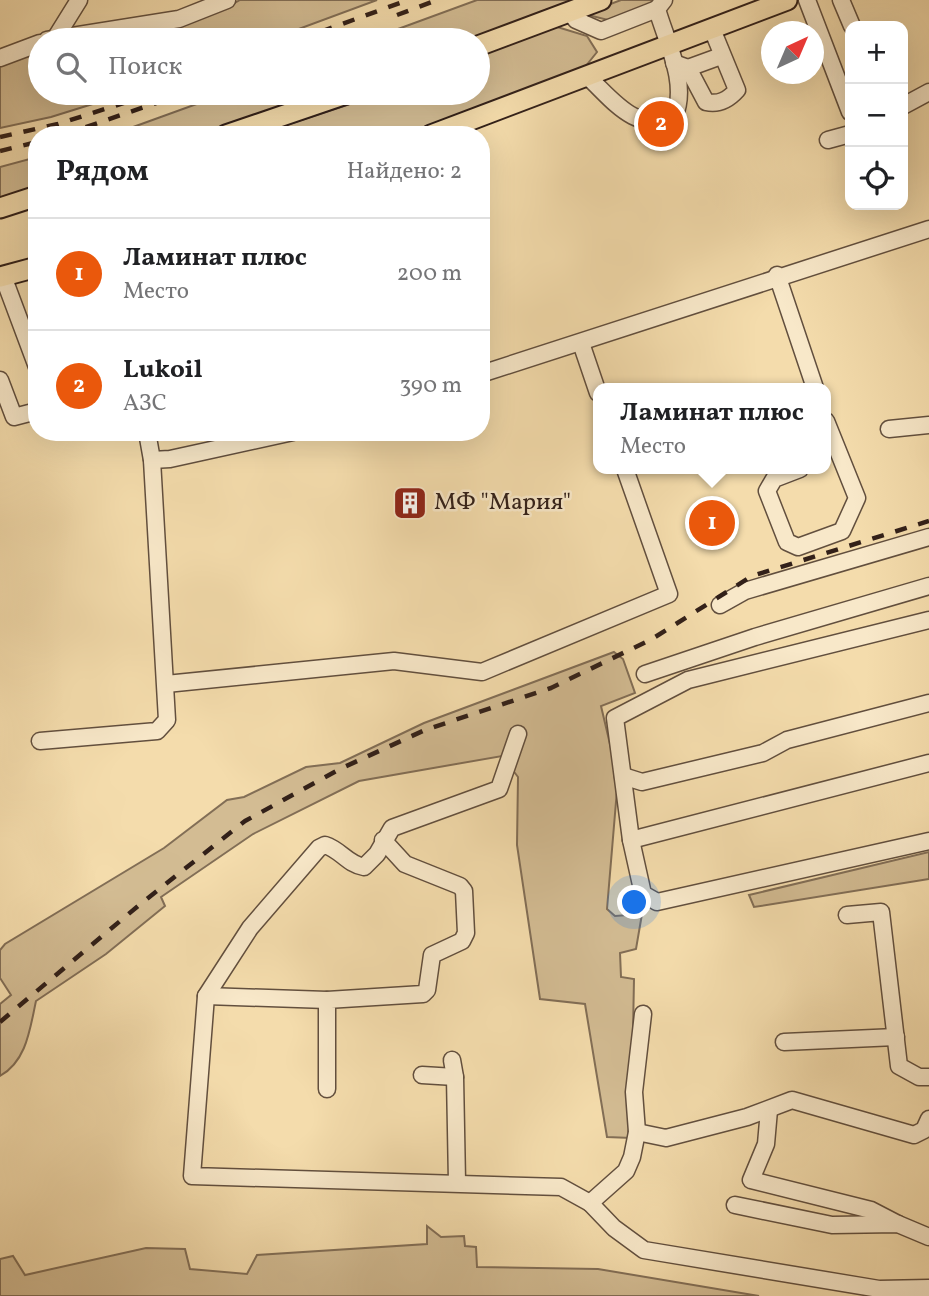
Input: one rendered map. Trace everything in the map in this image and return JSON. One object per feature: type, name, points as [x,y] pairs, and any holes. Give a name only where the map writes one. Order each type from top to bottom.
[{"type":"main road","points":[[490,42],[601,0]]},
{"type":"main road","points":[[455,126],[587,76],[676,59],[712,29],[787,0]]},
{"type":"main road","points":[[252,126],[314,105]]},
{"type":"main road","points":[[0,208],[28,199]]},
{"type":"main road","points":[[1,277],[28,270]]},
{"type":"street","points":[[59,28],[79,0]]},
{"type":"street","points":[[119,28],[179,19],[226,0]]},
{"type":"street","points":[[807,0],[845,100]]},
{"type":"street","points":[[841,0],[850,21]]},
{"type":"street","points":[[570,12],[576,20],[601,31],[661,5],[676,59],[677,109],[674,117],[658,123],[644,123],[624,110],[587,76]]},
{"type":"street","points":[[676,59],[706,102],[715,104],[730,98],[737,90],[712,29]]},
{"type":"street","points":[[0,58],[28,48]]},
{"type":"street","points":[[676,59],[721,56]]},
{"type":"street","points":[[908,103],[929,92]]},
{"type":"street","points":[[828,140],[845,135]]},
{"type":"street","points":[[490,371],[581,343],[777,275],[929,229]]},
{"type":"street","points":[[777,275],[813,383]]},
{"type":"street","points":[[1,277],[28,344]]},
{"type":"street","points":[[581,343],[595,383]]},
{"type":"street","points":[[0,380],[14,417],[28,413]]},
{"type":"street","points":[[889,429],[929,425]]},
{"type":"street","points":[[40,741],[157,731],[167,720],[152,460],[149,441]]},
{"type":"street","points":[[152,460],[170,459],[252,441]]},
{"type":"street","points":[[787,474],[774,479],[767,491],[787,542],[798,547],[842,531],[857,498],[832,457]]},
{"type":"street","points":[[166,684],[394,661],[482,672],[669,594],[627,474]]},
{"type":"street","points":[[720,606],[745,591],[929,537]]},
{"type":"street","points":[[645,674],[755,637],[929,586]]},
{"type":"street","points":[[929,620],[688,680],[615,718],[631,840],[643,894],[657,902],[929,841]]},
{"type":"street","points":[[623,776],[642,782],[763,753],[787,740],[929,703]]},
{"type":"street","points":[[518,734],[499,789],[392,828],[377,854],[364,867],[350,864],[332,847],[325,845],[319,848],[250,928],[206,996],[192,1176],[561,1186],[590,1203],[614,1228],[644,1250],[879,1292],[929,1288]]},
{"type":"street","points":[[631,840],[929,763]]},
{"type":"street","points":[[206,996],[327,1000],[423,994],[427,990],[432,955],[462,941],[466,933],[464,891],[460,886],[405,864],[383,840]]},
{"type":"street","points":[[847,915],[881,912],[899,1066],[919,1077],[929,1077]]},
{"type":"street","points":[[327,1000],[327,1089]]},
{"type":"street","points":[[590,1203],[626,1171],[637,1132],[634,1091],[643,1014]]},
{"type":"street","points":[[784,1042],[896,1037]]},
{"type":"street","points":[[452,1060],[456,1077],[457,1182]]},
{"type":"street","points":[[422,1075],[456,1077]]},
{"type":"street","points":[[637,1132],[666,1138],[769,1110],[792,1100],[914,1135],[924,1130],[929,1118]]},
{"type":"street","points":[[769,1110],[766,1144],[751,1180],[871,1210],[929,1237]]},
{"type":"street","points":[[735,1205],[832,1225],[898,1224]]},
{"type":"shaded area","points":[[240,0],[377,0],[301,28],[131,28],[222,10]]},
{"type":"shaded area","points":[[477,0],[577,0],[490,33],[490,28],[401,28]]},
{"type":"shaded area","points":[[621,0],[657,0],[612,21],[584,14]]},
{"type":"shaded area","points":[[554,26],[587,36],[597,52],[585,67],[490,104],[490,51]]},
{"type":"shaded area","points":[[28,54],[28,105],[90,105],[0,128],[0,65]]},
{"type":"shaded area","points":[[194,105],[292,105],[228,126],[136,126]]},
{"type":"shaded area","points":[[347,105],[487,105],[432,126],[283,126]]},
{"type":"shaded area","points":[[28,159],[28,190],[0,199],[0,167]]},
{"type":"shaded area","points":[[614,652],[623,659],[635,693],[601,706],[618,778],[607,909],[615,916],[642,914],[636,949],[620,953],[621,977],[634,979],[631,1138],[607,1137],[585,1004],[540,999],[517,845],[518,777],[502,756],[359,781],[253,834],[161,897],[165,906],[106,954],[36,1001],[22,1053],[9,1070],[0,1076],[0,1004],[11,995],[0,978],[0,950],[5,944],[164,848],[227,800],[244,797],[306,767],[340,763],[424,723]]},
{"type":"shaded area","points":[[929,852],[929,879],[754,907],[749,895]]},
{"type":"shaded area","points":[[427,1226],[441,1237],[464,1236],[465,1246],[476,1247],[477,1267],[598,1269],[759,1296],[0,1296],[0,1259],[13,1256],[25,1275],[146,1248],[185,1249],[190,1269],[247,1274],[257,1255],[427,1244]]},
{"type":"railway","points":[[331,28],[408,0]]},
{"type":"railway","points":[[397,15],[437,0]]},
{"type":"railway","points":[[49,126],[117,105]]},
{"type":"railway","points":[[89,126],[150,105]]},
{"type":"railway","points":[[0,137],[28,131]]},
{"type":"railway","points":[[0,151],[28,144]]},
{"type":"railway","points":[[0,1022],[138,906],[245,821],[342,768],[425,730],[551,688],[652,639],[752,576],[929,521]]},
{"type":"place","name":"Lukoil","points":[[661,124]]},
{"type":"place","name":"МФ \"Мария\"","points":[[410,503]]},
{"type":"place","name":"Ламинат плюс","points":[[712,523]]}]
